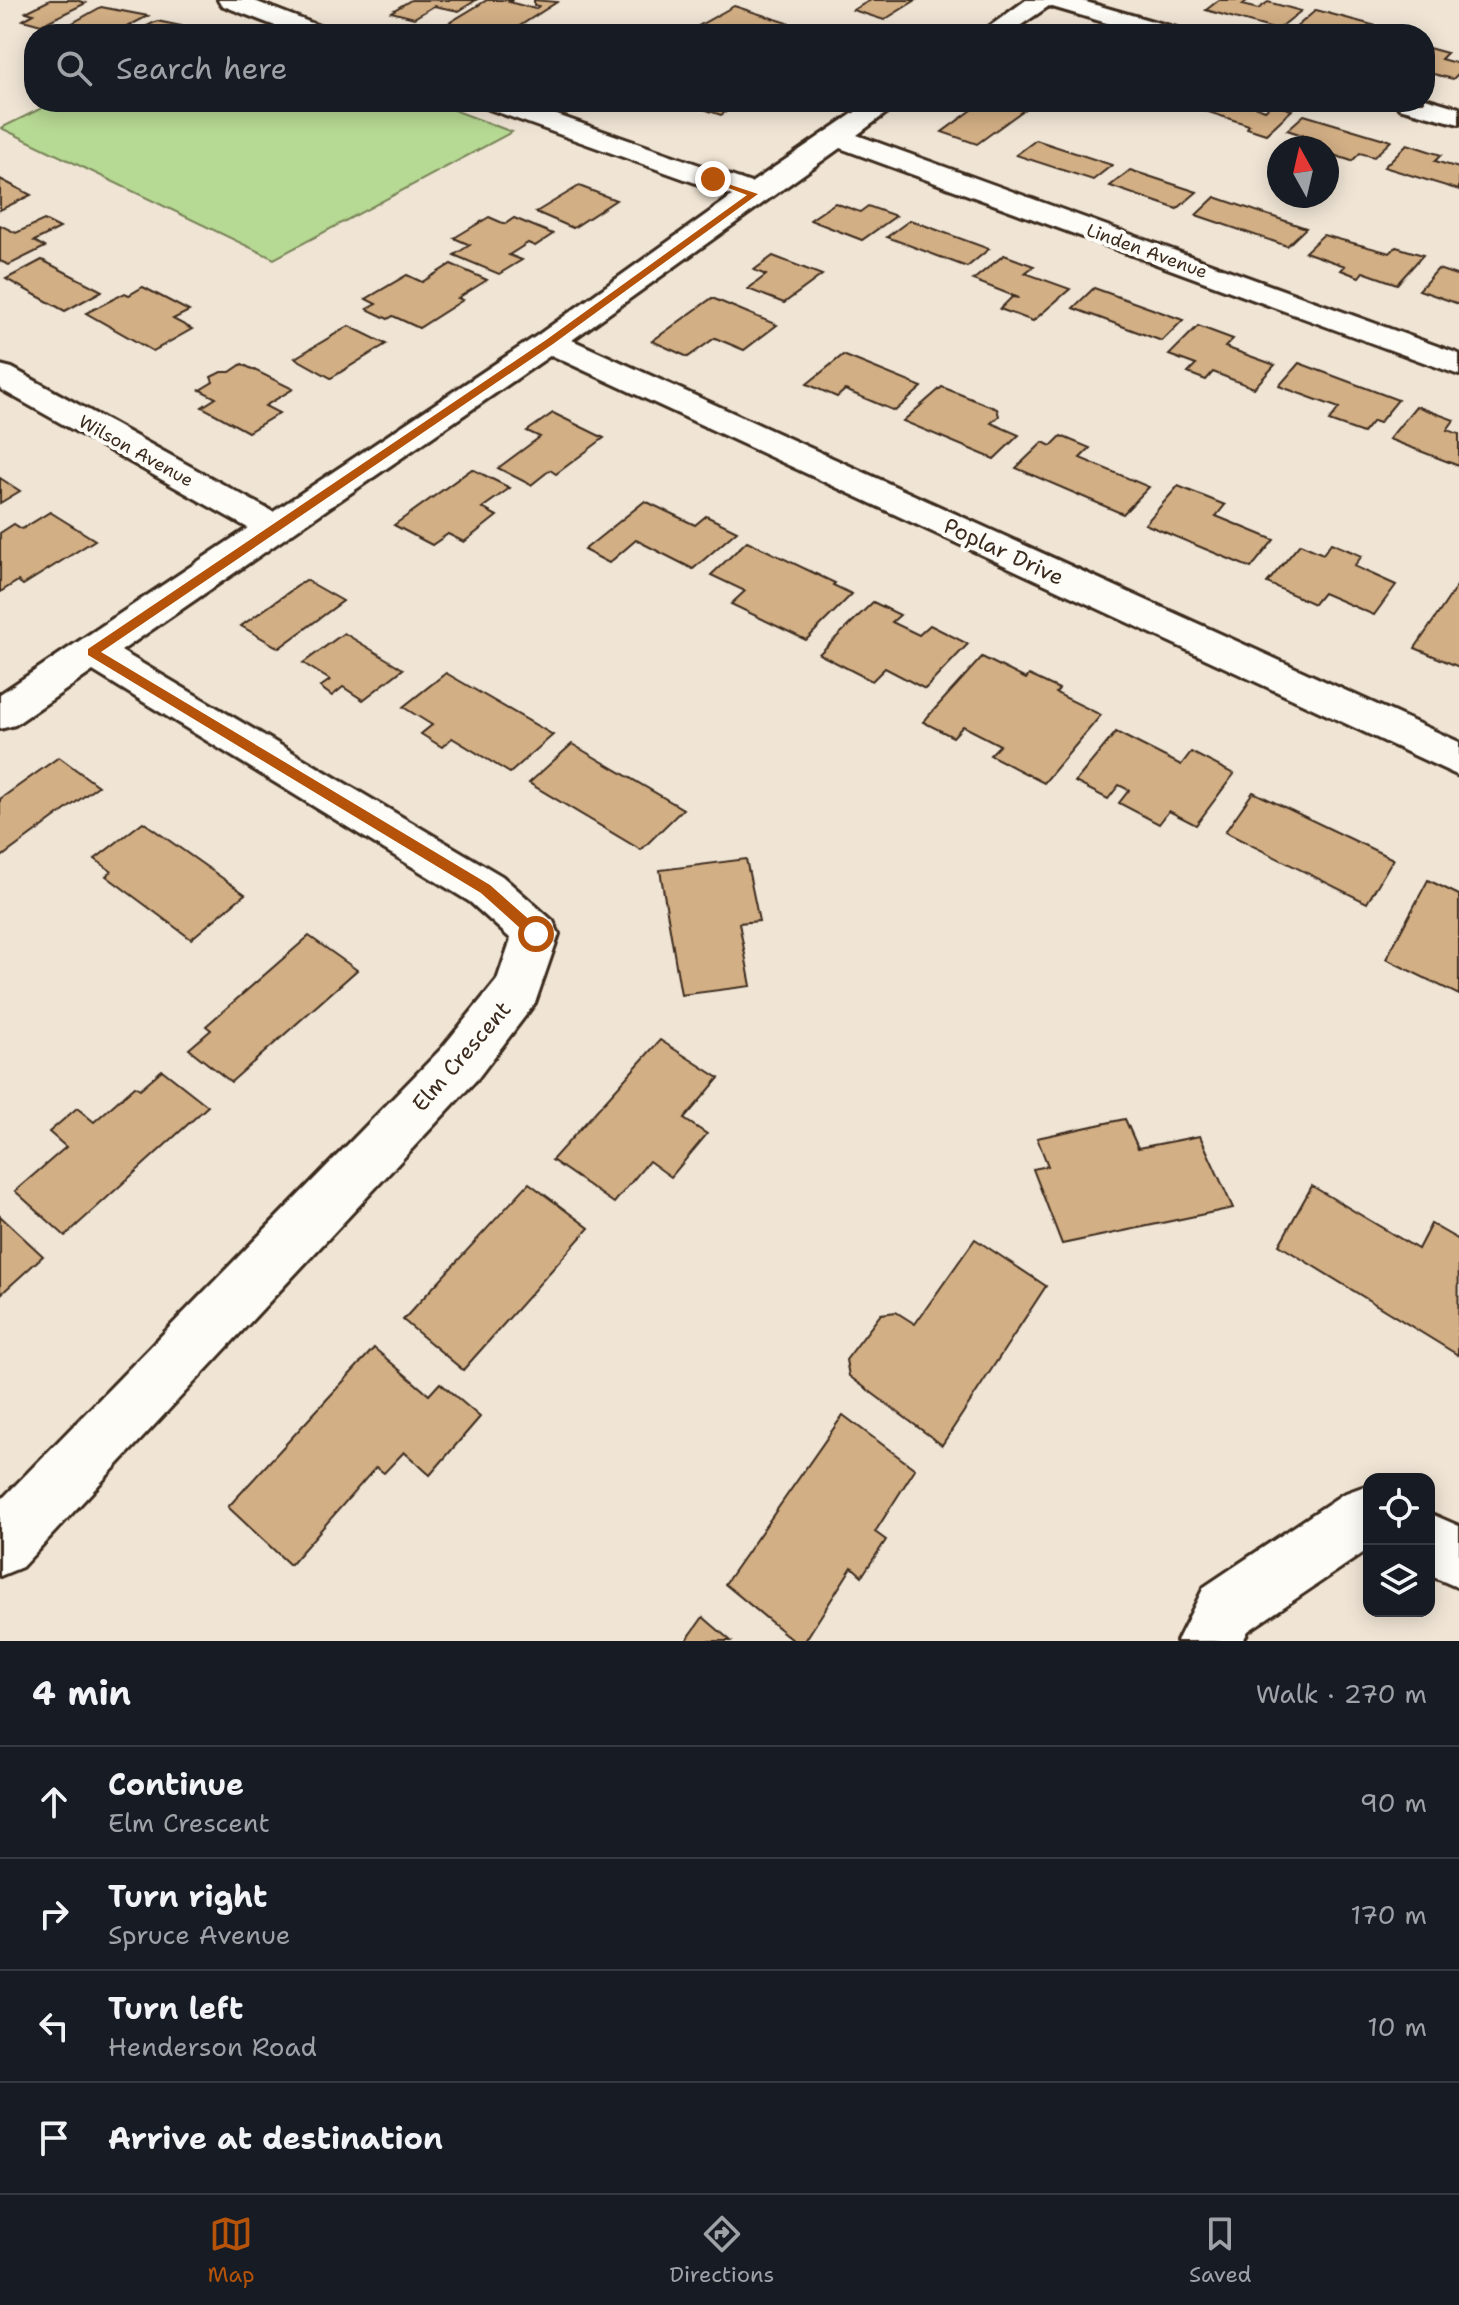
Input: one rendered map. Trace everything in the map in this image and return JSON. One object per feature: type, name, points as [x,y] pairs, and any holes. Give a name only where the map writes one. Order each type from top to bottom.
[{"type":"street","points":[[230,0],[292,24]]},
{"type":"street","points":[[1006,24],[1042,0]]},
{"type":"street","points":[[1053,0],[1136,24]]},
{"type":"street","points":[[1435,109],[1459,116]]},
{"type":"street","points":[[523,112],[754,194]]},
{"type":"street","points":[[0,714],[549,342],[873,112]]},
{"type":"street","name":"Linden Avenue","points":[[836,137],[1459,365]]},
{"type":"street","name":"Poplar Drive","points":[[549,342],[1459,760]]},
{"type":"street","name":"Wilson Avenue","points":[[0,375],[273,527]]},
{"type":"street","name":"Elm Crescent","points":[[0,1545],[460,1063],[518,989],[536,934],[486,889],[92,652]]},
{"type":"street","points":[[1209,1641],[1226,1609],[1363,1517]]},
{"type":"street","points":[[1431,1545],[1459,1557]]},
{"type":"green space","points":[[34,112],[459,112],[512,132],[274,259],[1,128]]},
{"type":"building","points":[[50,0],[86,3],[43,24],[23,20],[34,14],[26,12]]},
{"type":"building","points":[[411,0],[476,0],[459,11],[434,6],[414,18],[391,12]]},
{"type":"building","points":[[487,0],[513,0],[509,2],[535,9],[539,6],[534,5],[534,0],[557,2],[523,24],[447,24]]},
{"type":"building","points":[[871,0],[916,0],[884,20],[853,10]]},
{"type":"building","points":[[1219,0],[1248,0],[1242,5],[1258,9],[1268,2],[1301,11],[1285,24],[1256,24],[1206,10]]},
{"type":"building","points":[[734,6],[791,24],[702,24]]},
{"type":"building","points":[[101,7],[148,16],[132,24],[71,24]]},
{"type":"building","points":[[1316,10],[1369,24],[1300,24]]},
{"type":"building","points":[[1435,50],[1447,53],[1441,59],[1459,64],[1459,73],[1453,79],[1435,74]]},
{"type":"building","points":[[969,112],[1021,112],[977,144],[942,132]]},
{"type":"building","points":[[1208,112],[1290,112],[1266,134],[1247,128],[1249,125]]},
{"type":"building","points":[[1304,115],[1391,141],[1374,157],[1360,153],[1352,161],[1339,157],[1339,136],[1306,136],[1287,130]]},
{"type":"building","points":[[1036,140],[1112,165],[1093,180],[1016,155]]},
{"type":"building","points":[[1407,144],[1441,155],[1435,161],[1459,168],[1459,190],[1384,167]]},
{"type":"building","points":[[1130,170],[1197,192],[1177,209],[1110,186]]},
{"type":"building","points":[[0,179],[31,195],[0,210]]},
{"type":"building","points":[[579,186],[616,200],[573,228],[536,212]]},
{"type":"building","points":[[1215,197],[1306,228],[1287,246],[1196,215]]},
{"type":"building","points":[[835,203],[860,212],[868,206],[896,216],[862,240],[810,220]]},
{"type":"building","points":[[489,217],[505,224],[514,218],[553,234],[535,246],[528,243],[509,255],[522,260],[499,274],[454,255],[470,245],[454,238]]},
{"type":"building","points":[[44,220],[60,228],[34,241],[45,247],[9,265],[0,261],[0,225],[16,233]]},
{"type":"building","points":[[910,220],[989,249],[967,267],[887,237]]},
{"type":"building","points":[[1323,235],[1390,253],[1396,247],[1423,255],[1397,284],[1363,272],[1359,277],[1341,270],[1345,266],[1305,252]]},
{"type":"building","points":[[1004,255],[1034,266],[1025,273],[1070,289],[1033,321],[1000,309],[1012,297],[1019,298],[973,280]]},
{"type":"building","points":[[773,256],[822,275],[784,303],[748,289],[766,275],[754,270]]},
{"type":"building","points":[[42,260],[102,291],[65,311],[6,279]]},
{"type":"building","points":[[451,264],[487,280],[458,298],[463,300],[419,328],[367,309],[376,304],[366,299],[407,275],[422,282]]},
{"type":"building","points":[[1438,269],[1459,276],[1459,304],[1419,290]]},
{"type":"building","points":[[143,287],[189,311],[173,319],[192,329],[153,351],[86,313]]},
{"type":"building","points":[[1094,288],[1183,320],[1162,341],[1073,308]]},
{"type":"building","points":[[712,298],[777,325],[744,350],[715,338],[688,357],[652,341]]},
{"type":"building","points":[[349,326],[386,344],[331,378],[295,358]]},
{"type":"building","points":[[1198,326],[1233,339],[1225,347],[1275,365],[1254,388],[1213,372],[1206,380],[1188,373],[1196,365],[1169,355]]},
{"type":"building","points":[[843,355],[922,387],[895,411],[845,390],[837,397],[807,384]]},
{"type":"building","points":[[1299,363],[1398,400],[1379,423],[1373,421],[1363,433],[1329,421],[1339,408],[1279,386]]},
{"type":"building","points":[[242,364],[293,389],[265,406],[279,413],[248,432],[202,407],[216,398],[200,390],[213,382],[211,377],[230,372]]},
{"type":"building","points":[[942,387],[997,409],[999,416],[991,423],[1019,435],[994,459],[903,421]]},
{"type":"building","points":[[1416,406],[1454,420],[1447,430],[1459,434],[1459,466],[1389,439]]},
{"type":"building","points":[[553,413],[604,438],[556,474],[550,470],[531,485],[498,468],[540,437],[527,431]]},
{"type":"building","points":[[1061,436],[1090,448],[1080,458],[1149,487],[1123,514],[1016,468],[1043,442],[1051,446]]},
{"type":"building","points":[[472,469],[510,488],[482,508],[497,516],[464,542],[448,534],[432,545],[394,525]]},
{"type":"building","points":[[0,478],[20,491],[0,503]]},
{"type":"building","points":[[1178,486],[1225,505],[1216,516],[1274,540],[1251,568],[1145,524]]},
{"type":"building","points":[[645,501],[695,525],[706,516],[737,531],[693,569],[636,540],[609,563],[584,550]]},
{"type":"building","points":[[50,512],[95,540],[23,585],[18,581],[0,592],[0,533],[14,524],[22,529]]},
{"type":"building","points":[[747,541],[852,594],[806,640],[731,604],[745,591],[711,575]]},
{"type":"building","points":[[1331,543],[1362,556],[1354,566],[1396,585],[1374,615],[1323,593],[1314,604],[1267,583],[1300,544],[1323,554]]},
{"type":"building","points":[[306,580],[343,601],[279,648],[241,626]]},
{"type":"building","points":[[1459,583],[1459,667],[1415,648]]},
{"type":"building","points":[[873,602],[900,615],[892,622],[919,635],[930,625],[968,644],[925,689],[885,668],[872,681],[819,654]]},
{"type":"building","points":[[344,633],[403,669],[363,700],[343,687],[332,696],[320,687],[330,680],[303,663]]},
{"type":"building","points":[[982,657],[1026,679],[1029,675],[1059,689],[1056,693],[1101,715],[1044,783],[990,755],[1000,745],[963,726],[953,737],[923,722]]},
{"type":"building","points":[[446,673],[553,735],[510,773],[452,738],[442,747],[421,734],[432,725],[403,707]]},
{"type":"building","points":[[1116,732],[1181,765],[1191,752],[1234,774],[1196,825],[1169,811],[1159,824],[1119,803],[1129,790],[1119,785],[1108,799],[1075,782]]},
{"type":"building","points":[[572,744],[683,809],[641,850],[529,783]]},
{"type":"building","points":[[59,757],[98,786],[0,858],[0,799]]},
{"type":"building","points":[[1253,792],[1393,859],[1367,903],[1225,832]]},
{"type":"building","points":[[143,822],[245,894],[191,939],[106,876],[111,871],[95,859]]},
{"type":"building","points":[[746,859],[759,921],[739,923],[751,986],[681,995],[660,870]]},
{"type":"building","points":[[1428,880],[1459,895],[1459,995],[1386,959]]},
{"type":"building","points":[[309,936],[357,970],[231,1082],[189,1049],[211,1030],[206,1026]]},
{"type":"building","points":[[660,1040],[719,1078],[684,1119],[707,1134],[671,1177],[649,1161],[614,1203],[552,1160]]},
{"type":"building","points":[[162,1070],[208,1106],[65,1236],[15,1191],[66,1147],[49,1132],[77,1108],[94,1122],[135,1086],[140,1089]]},
{"type":"building","points":[[1125,1119],[1138,1148],[1200,1136],[1233,1208],[1062,1244],[1033,1169],[1048,1166],[1037,1138]]},
{"type":"building","points":[[529,1183],[589,1228],[463,1370],[403,1320]]},
{"type":"building","points":[[1312,1186],[1418,1249],[1431,1224],[1459,1240],[1458,1355],[1279,1245]]},
{"type":"building","points":[[0,1216],[43,1256],[0,1295]]},
{"type":"building","points":[[975,1239],[1046,1286],[942,1445],[849,1376],[846,1360],[881,1314],[896,1312],[915,1324]]},
{"type":"building","points":[[374,1348],[429,1395],[440,1383],[480,1417],[430,1475],[404,1452],[384,1473],[376,1467],[290,1565],[228,1507]]},
{"type":"building","points":[[843,1415],[915,1469],[875,1532],[886,1540],[862,1576],[852,1567],[805,1641],[794,1641],[725,1584]]},
{"type":"building","points":[[703,1617],[731,1641],[686,1641]]},
{"type":"route","points":[[536,934],[486,889],[92,652],[549,342],[754,194],[713,179]]}]
